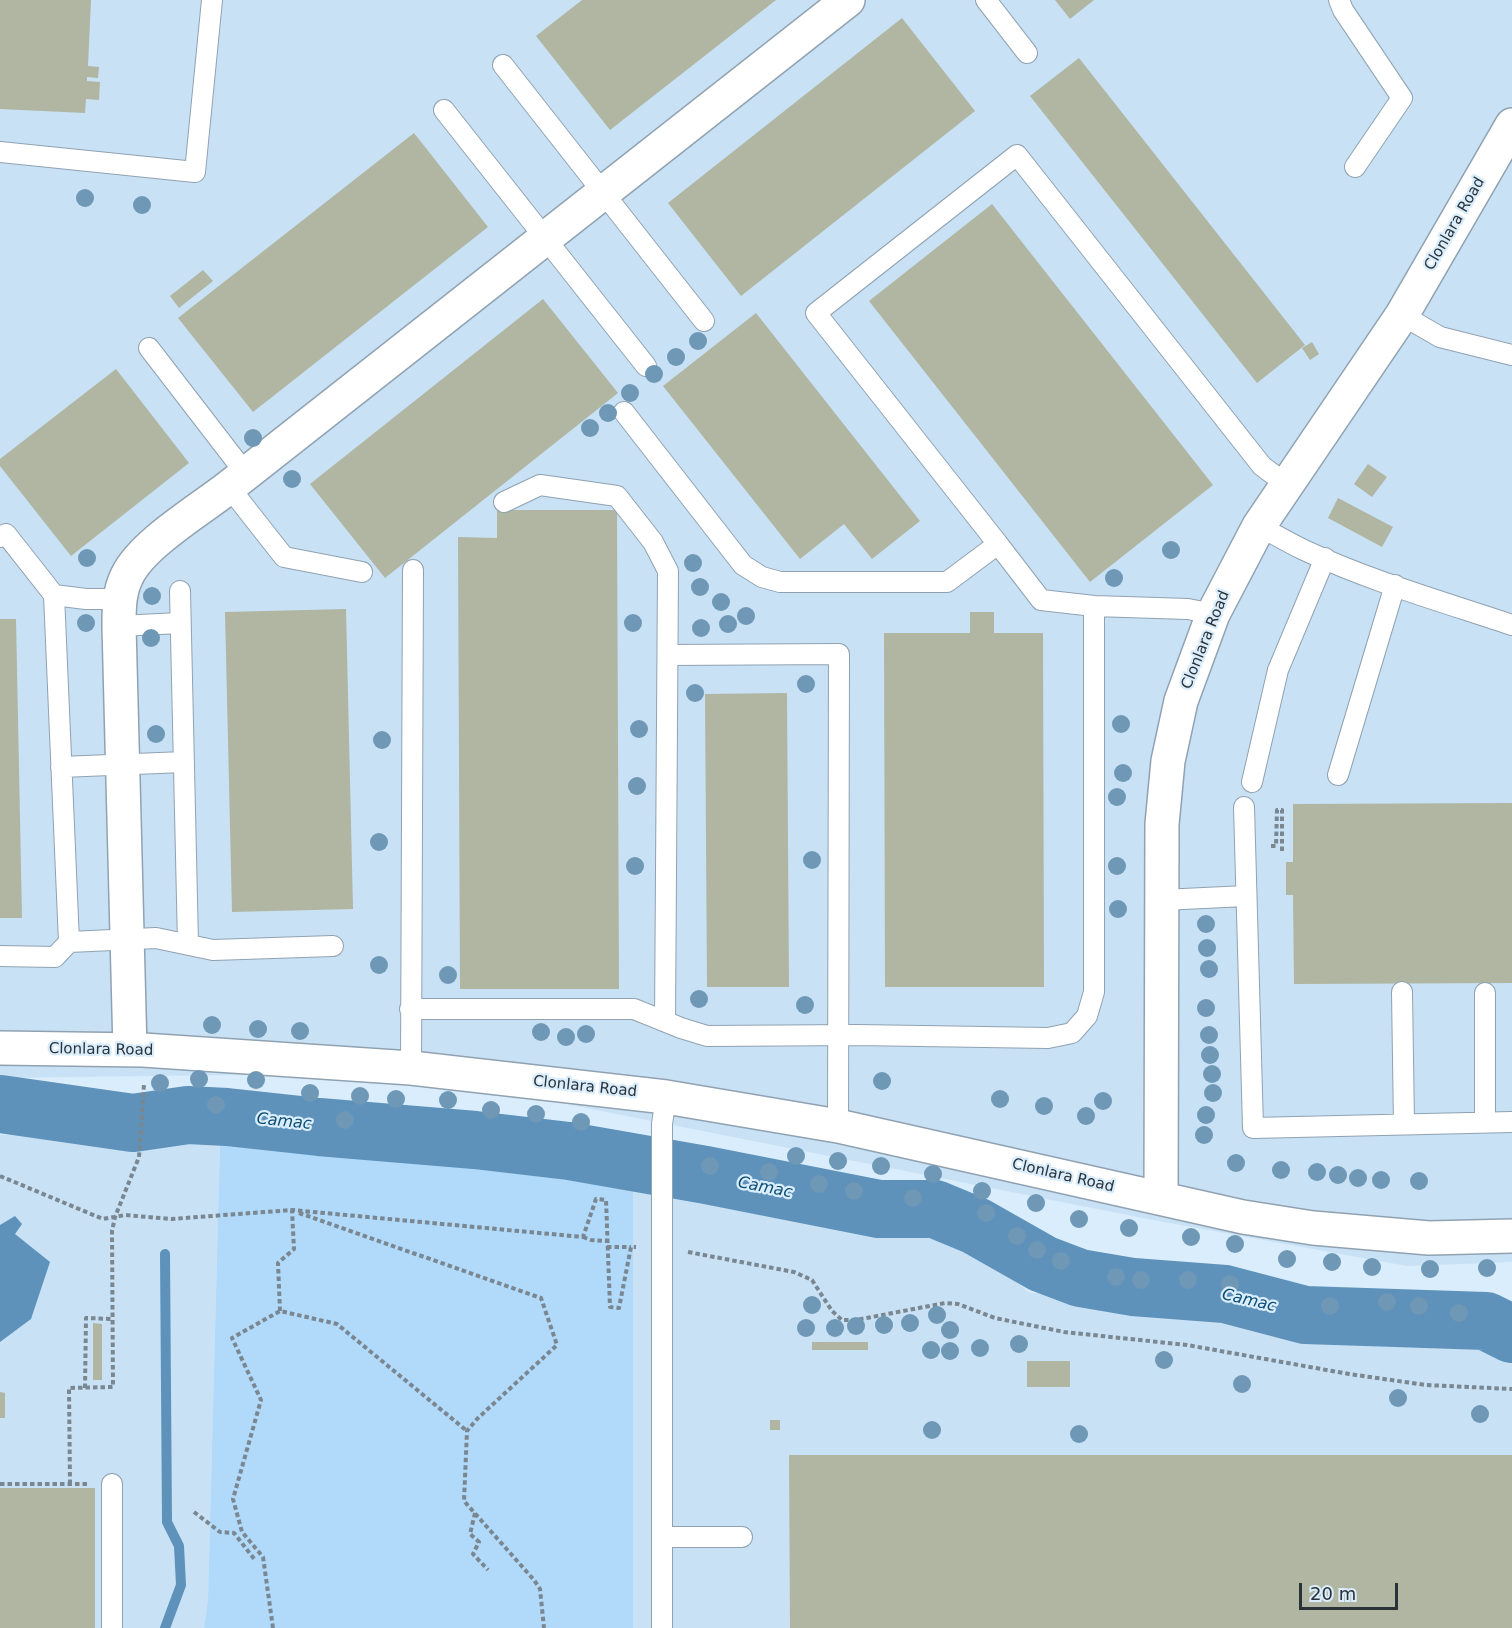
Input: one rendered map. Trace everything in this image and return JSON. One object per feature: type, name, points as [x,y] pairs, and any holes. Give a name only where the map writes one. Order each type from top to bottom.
[{"type":"street","points":[[130,1050],[119,613],[127,575],[154,544],[238,481],[848,0]]},
{"type":"street","name":"Clonlara Road","points":[[1161,1198],[1162,824],[1168,761],[1181,701],[1213,614],[1259,526],[1402,315],[1512,125]]},
{"type":"street","name":"Clonlara Road","points":[[0,1048],[130,1050],[411,1068],[666,1096],[838,1126],[1243,1217],[1313,1228],[1429,1238],[1512,1236]]},
{"type":"lane","points":[[0,152],[195,172],[212,0]]},
{"type":"lane","points":[[986,0],[1028,53]]},
{"type":"lane","points":[[1339,0],[1343,10],[1402,98],[1355,167]]},
{"type":"lane","points":[[503,64],[704,321]]},
{"type":"lane","points":[[444,110],[646,366]]},
{"type":"lane","points":[[1213,614],[1188,609],[1095,606],[1041,600],[816,313],[1017,155],[1262,466],[1286,484]]},
{"type":"lane","points":[[1402,315],[1440,337],[1512,355]]},
{"type":"lane","points":[[149,348],[238,481],[284,557],[362,572]]},
{"type":"lane","points":[[624,412],[743,565],[762,577],[780,582],[947,582],[998,544]]},
{"type":"lane","points":[[504,501],[540,484],[617,496],[653,543],[668,571],[665,1021]]},
{"type":"lane","points":[[1259,526],[1304,550],[1395,585],[1512,625]]},
{"type":"lane","points":[[0,537],[6,534],[54,595],[69,942]]},
{"type":"lane","points":[[1252,782],[1278,670],[1325,558]]},
{"type":"lane","points":[[411,1068],[413,570]]},
{"type":"lane","points":[[1338,775],[1395,585]]},
{"type":"lane","points":[[180,591],[188,944]]},
{"type":"lane","points":[[54,595],[86,599],[119,613],[180,623]]},
{"type":"lane","points":[[411,1009],[634,1009],[707,1035],[1047,1038],[1072,1033],[1087,1016],[1094,992],[1095,606]]},
{"type":"lane","points":[[668,655],[839,654],[840,1035],[838,1126]]},
{"type":"lane","points":[[61,767],[184,762]]},
{"type":"lane","points":[[1244,807],[1253,1128],[1512,1122]]},
{"type":"lane","points":[[1162,900],[1246,896]]},
{"type":"lane","points":[[0,956],[55,957],[69,942],[156,938],[213,950],[333,946]]},
{"type":"lane","points":[[1402,992],[1404,1124]]},
{"type":"lane","points":[[1485,993],[1485,1122]]},
{"type":"lane","points":[[662,1628],[662,1142],[666,1096]]},
{"type":"lane","points":[[112,1484],[112,1628]]},
{"type":"lane","points":[[662,1537],[742,1537]]},
{"type":"path","points":[[70,1484],[69,1388],[113,1387],[112,1231],[139,1157],[144,1091]]},
{"type":"path","points":[[0,1176],[104,1219],[125,1215],[171,1219],[292,1210],[607,1241]]},
{"type":"path","points":[[583,1237],[596,1199],[606,1200],[610,1307],[619,1308],[631,1247]]},
{"type":"path","points":[[280,1311],[278,1263],[294,1249],[292,1210]]},
{"type":"path","points":[[292,1210],[541,1298],[557,1344],[467,1431],[464,1501],[540,1589],[544,1628]]},
{"type":"path","points":[[608,1247],[699,1253],[794,1272],[812,1280],[832,1311],[842,1320],[856,1320],[945,1302],[958,1304],[995,1318],[1064,1332],[1187,1345],[1348,1374],[1426,1385],[1512,1389]]},
{"type":"path","points":[[273,1628],[263,1557],[243,1532],[233,1499],[261,1400],[232,1338],[280,1311],[338,1324],[467,1431]]},
{"type":"path","points":[[85,1388],[86,1318],[112,1319]]},
{"type":"path","points":[[0,1484],[112,1484]]},
{"type":"path","points":[[194,1512],[220,1532],[234,1533],[255,1560]]},
{"type":"path","points":[[475,1512],[470,1534],[479,1542],[473,1554],[488,1570]]},
{"type":"path","points":[[237,1536],[243,1532]]},
{"type":"shaded area","points":[[0,0],[1512,0],[1512,1262],[1407,1266],[1153,1220],[470,1085],[298,1074],[0,1078]]},
{"type":"shaded area","points":[[233,1103],[630,1150],[633,1180],[633,1628],[204,1628],[208,1600],[220,1142]]},
{"type":"shaded area","points":[[36,1134],[220,1142],[208,1600],[204,1628],[0,1628],[0,1135]]},
{"type":"shaded area","points":[[633,1180],[681,1186],[764,1211],[967,1233],[989,1259],[1030,1293],[1072,1294],[1410,1333],[1482,1326],[1512,1336],[1512,1628],[633,1628]]},
{"type":"shaded area","points":[[15,1216],[22,1224],[15,1234],[50,1262],[31,1319],[0,1342],[0,1225]]},
{"type":"building","points":[[0,0],[91,0],[88,66],[99,67],[98,78],[87,77],[87,81],[100,82],[99,100],[86,99],[85,113],[0,109]]},
{"type":"building","points":[[582,0],[776,0],[610,130],[536,36]]},
{"type":"building","points":[[1055,0],[1094,0],[1070,19]]},
{"type":"building","points":[[902,18],[975,111],[741,296],[668,203]]},
{"type":"building","points":[[1079,58],[1305,345],[1257,383],[1030,96]]},
{"type":"building","points":[[414,133],[488,227],[253,412],[178,318]]},
{"type":"building","points":[[992,204],[1213,485],[1090,582],[869,301]]},
{"type":"building","points":[[203,270],[213,281],[179,308],[170,296]]},
{"type":"building","points":[[543,299],[618,393],[385,578],[310,484]]},
{"type":"building","points":[[756,313],[920,521],[872,559],[844,524],[800,559],[663,386]]},
{"type":"building","points":[[1312,342],[1319,354],[1310,360],[1302,348]]},
{"type":"building","points":[[116,369],[189,463],[71,556],[0,466],[0,459]]},
{"type":"building","points":[[1368,464],[1387,477],[1372,497],[1354,484]]},
{"type":"building","points":[[1338,498],[1393,527],[1382,547],[1328,518]]},
{"type":"building","points":[[497,510],[617,510],[619,989],[460,989],[458,537],[497,538]]},
{"type":"building","points":[[346,609],[353,909],[232,912],[225,612]]},
{"type":"building","points":[[970,612],[994,612],[994,633],[1043,633],[1044,987],[885,987],[884,633],[970,633]]},
{"type":"building","points":[[0,619],[16,619],[22,918],[0,918]]},
{"type":"building","points":[[787,693],[789,987],[707,987],[705,694]]},
{"type":"building","points":[[1512,803],[1512,983],[1294,984],[1293,895],[1286,895],[1286,862],[1293,862],[1293,804]]},
{"type":"building","points":[[93,1323],[102,1324],[102,1380],[93,1380]]},
{"type":"building","points":[[812,1342],[868,1342],[868,1350],[812,1350]]},
{"type":"building","points":[[1027,1361],[1070,1361],[1070,1387],[1027,1387]]},
{"type":"building","points":[[0,1392],[5,1393],[5,1418],[0,1418]]},
{"type":"building","points":[[770,1420],[780,1420],[780,1430],[770,1430]]},
{"type":"building","points":[[789,1455],[1512,1455],[1512,1628],[790,1628]]},
{"type":"building","points":[[0,1488],[95,1488],[95,1628],[0,1628]]},
{"type":"waterway","name":"Camac","points":[[0,1104],[133,1123],[188,1115],[227,1117],[569,1151],[879,1209],[935,1209],[976,1226],[1043,1264],[1080,1278],[1133,1287],[1225,1294],[1305,1315],[1486,1321],[1512,1334]]},
{"type":"waterway","points":[[165,1254],[167,1522],[179,1546],[181,1585],[165,1628]]}]
